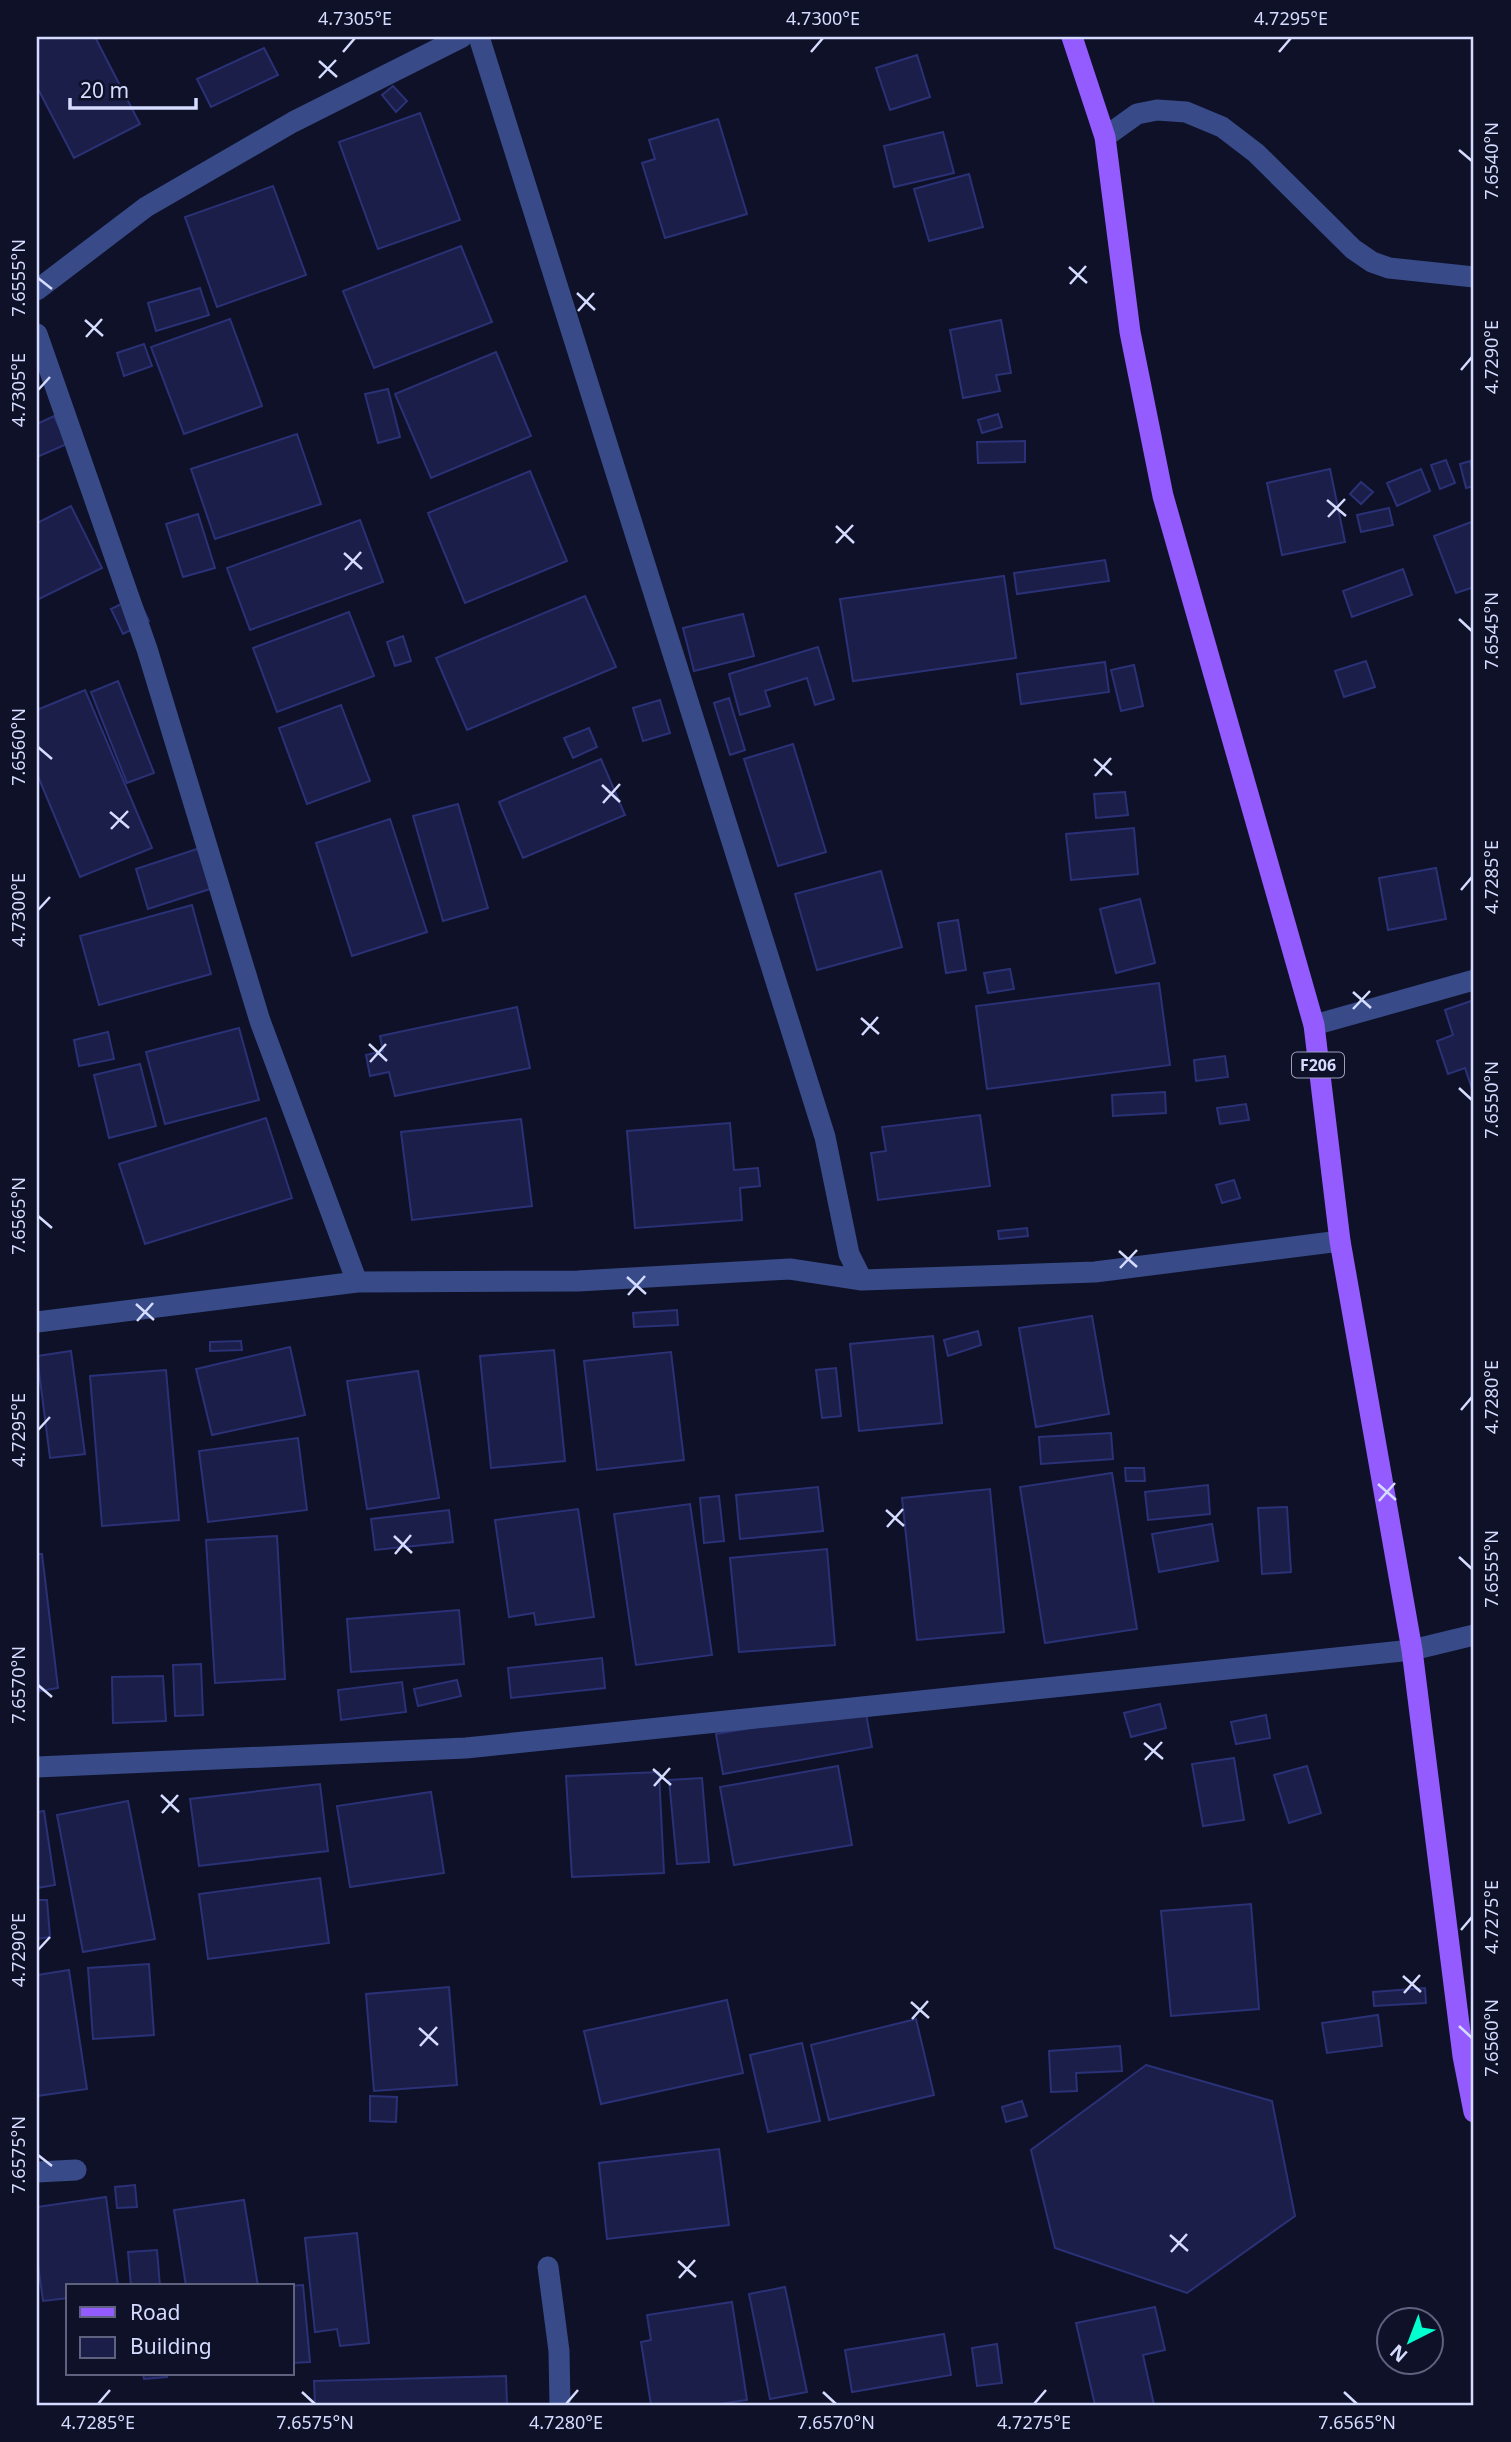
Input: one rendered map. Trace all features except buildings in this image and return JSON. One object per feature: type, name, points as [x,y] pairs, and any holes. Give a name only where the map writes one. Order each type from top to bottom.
[{"type":"main road","name":"F206","points":[[1072,37],[1105,137],[1130,332],[1163,496],[1314,1025],[1340,1241],[1412,1650],[1463,2056],[1474,2112]]},
{"type":"street","points":[[37,290],[146,207],[293,122],[462,37]]},
{"type":"street","points":[[479,37],[825,1137],[849,1254],[862,1280]]},
{"type":"street","points":[[1105,137],[1137,114],[1157,110],[1185,112],[1222,127],[1256,153],[1353,249],[1372,262],[1389,268],[1474,277]]},
{"type":"street","points":[[37,334],[147,649],[260,1021],[357,1282]]},
{"type":"street","points":[[1314,1025],[1474,980]]},
{"type":"street","points":[[37,1322],[357,1282],[578,1281],[790,1269],[862,1280],[1095,1272],[1340,1241]]},
{"type":"street","points":[[37,1767],[466,1748],[1412,1650],[1474,1635]]},
{"type":"street","points":[[37,2172],[76,2170]]},
{"type":"street","points":[[548,2267],[559,2351],[559,2405]]}]
